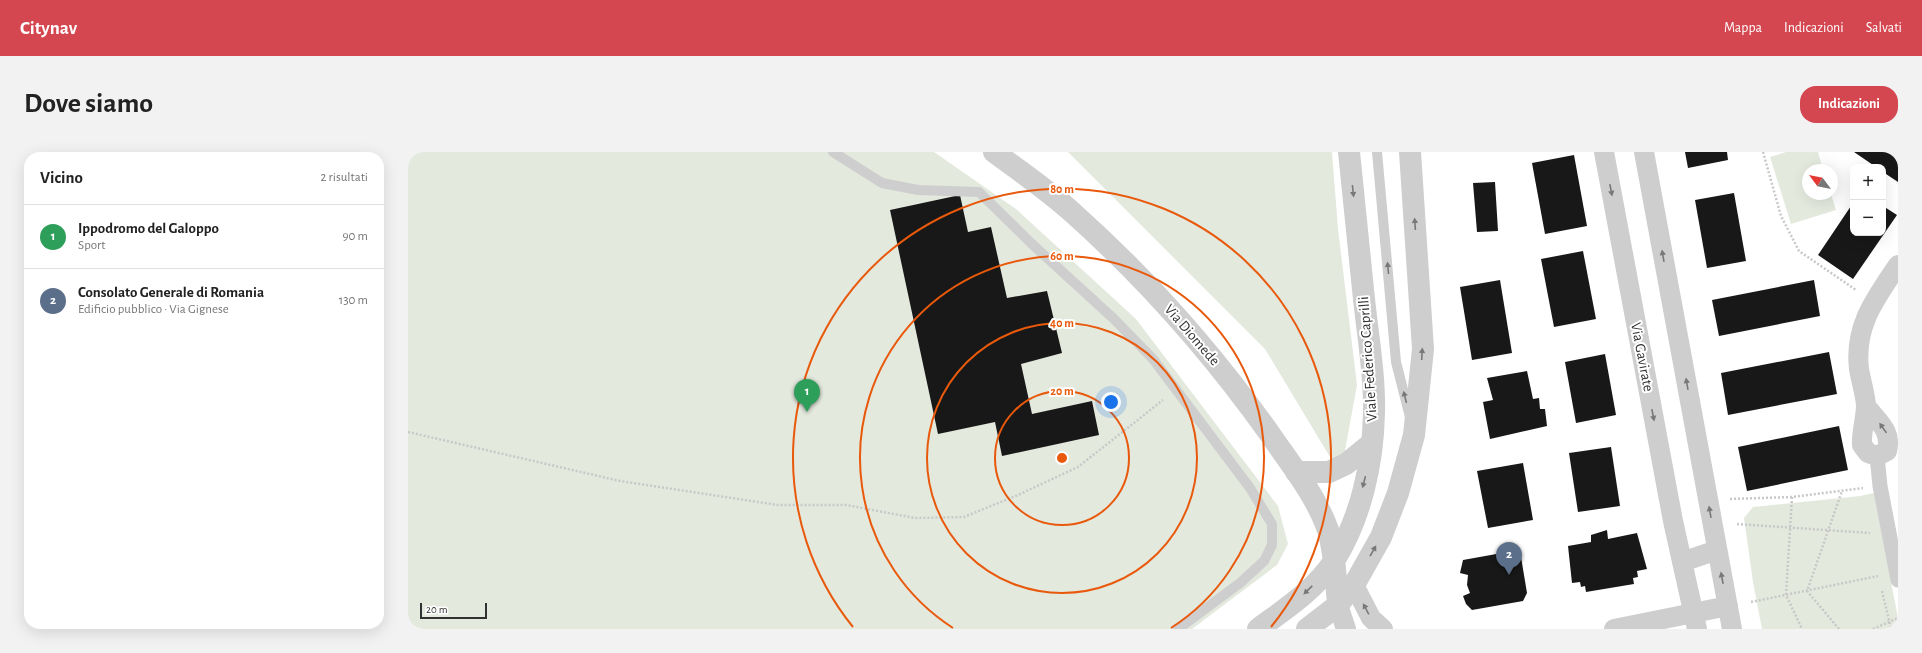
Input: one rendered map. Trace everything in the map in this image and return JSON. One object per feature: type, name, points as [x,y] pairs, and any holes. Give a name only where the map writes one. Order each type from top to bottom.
[{"type":"street","name":"Via Diomede","points":[[994,152],[1073,213],[1130,267],[1188,328],[1241,393],[1296,472],[1319,510],[1325,524],[1334,561]]},
{"type":"street","name":"Viale Federico Caprilli","points":[[1258,629],[1304,594],[1319,580],[1334,561],[1357,510],[1372,444],[1374,413],[1372,373],[1349,152]]},
{"type":"street","name":"Viale Federico Caprilli","points":[[1307,629],[1338,605],[1354,585],[1381,537],[1398,493],[1414,434],[1423,349],[1410,152]]},
{"type":"street","name":"Via Gavirate","points":[[1604,152],[1682,562],[1695,621]]},
{"type":"street","points":[[1644,152],[1732,629]]},
{"type":"street","points":[[1897,576],[1880,486],[1877,456],[1868,453],[1862,445],[1866,406],[1859,369],[1858,347],[1862,325],[1873,302],[1898,266]]},
{"type":"street","points":[[1296,472],[1328,472],[1346,464],[1372,444]]},
{"type":"street","points":[[1682,562],[1717,550]]},
{"type":"street","points":[[1334,561],[1354,585],[1371,618],[1383,629]]},
{"type":"street","name":"Viale Federico Caprilli","points":[[1334,561],[1338,605]]},
{"type":"street","points":[[1338,605],[1346,629]]},
{"type":"street","points":[[1614,629],[1695,621],[1728,606]]},
{"type":"lane","points":[[833,152],[882,183],[918,190],[979,192],[1032,244],[1114,319],[1153,358],[1250,488],[1272,524],[1272,545],[1264,561],[1240,583],[1178,629]]},
{"type":"lane","name":"Viale Federico Caprilli","points":[[1377,152],[1396,362],[1414,434]]},
{"type":"path","points":[[1763,152],[1781,216],[1799,251],[1858,292]]},
{"type":"path","points":[[408,432],[620,481],[778,505],[846,505],[915,518],[964,517],[1018,495],[1078,467],[1176,390]]},
{"type":"path","points":[[1729,499],[1792,497],[1866,488]]},
{"type":"path","points":[[1807,591],[1842,491]]},
{"type":"path","points":[[1792,497],[1786,595],[1802,629]]},
{"type":"path","points":[[1737,524],[1890,534]]},
{"type":"path","points":[[1751,602],[1897,576]]},
{"type":"path","points":[[1807,591],[1839,629]]},
{"type":"path","points":[[1873,629],[1898,618]]},
{"type":"shaded area","points":[[408,152],[934,152],[1016,209],[1136,319],[1278,506],[1288,544],[1277,565],[1192,629],[408,629]]},
{"type":"shaded area","points":[[1068,152],[1332,152],[1338,229],[1357,385],[1344,456],[1336,467],[1265,349]]},
{"type":"shaded area","points":[[1786,152],[1818,152],[1821,164],[1802,164],[1802,200],[1833,200],[1836,210],[1791,224],[1770,157]]},
{"type":"shaded area","points":[[1874,493],[1898,618],[1898,629],[1762,629],[1753,582],[1744,518],[1753,507],[1860,496]]},
{"type":"building","points":[[1685,152],[1727,152],[1728,160],[1688,168]]},
{"type":"building","points":[[1854,152],[1898,152],[1898,182],[1886,174],[1886,164],[1872,164]]},
{"type":"building","points":[[1574,155],[1587,226],[1545,234],[1532,163]]},
{"type":"building","points":[[1495,182],[1498,231],[1477,232],[1473,183]]},
{"type":"building","points":[[1734,193],[1746,261],[1707,268],[1695,200]]},
{"type":"building","points":[[960,195],[968,232],[991,227],[1007,298],[1047,291],[1062,353],[1021,364],[1032,414],[1092,401],[1099,435],[1002,456],[995,422],[938,434],[890,210]]},
{"type":"building","points":[[1850,207],[1850,236],[1883,236],[1853,279],[1818,255]]},
{"type":"building","points":[[1886,208],[1897,215],[1886,231]]},
{"type":"building","points":[[1583,251],[1596,319],[1554,327],[1541,259]]},
{"type":"building","points":[[1500,280],[1512,353],[1472,360],[1460,287]]},
{"type":"building","points":[[1814,280],[1820,316],[1719,336],[1712,300]]},
{"type":"building","points":[[1829,352],[1837,394],[1728,415],[1721,373]]},
{"type":"building","points":[[1605,354],[1616,415],[1576,423],[1565,362]]},
{"type":"building","points":[[1527,371],[1533,399],[1539,398],[1540,409],[1545,409],[1547,426],[1490,439],[1483,402],[1493,400],[1487,378]]},
{"type":"building","points":[[1839,426],[1848,470],[1747,491],[1738,447]]},
{"type":"building","points":[[1611,447],[1620,506],[1578,512],[1569,453]]},
{"type":"building","points":[[1523,463],[1533,520],[1488,528],[1477,471]]},
{"type":"building","points":[[1607,530],[1608,539],[1637,533],[1647,569],[1637,571],[1638,577],[1633,578],[1634,584],[1586,592],[1585,586],[1581,587],[1580,582],[1572,583],[1568,546],[1591,542],[1591,535]]},
{"type":"building","points":[[1513,551],[1521,557],[1527,593],[1523,601],[1472,610],[1466,604],[1463,596],[1470,593],[1467,585],[1468,575],[1460,573],[1463,560]]},
{"type":"place","name":"Ippodromo del Galoppo","points":[[807,412]]},
{"type":"place","name":"Consolato Generale di Romania","points":[[1509,575]]}]
